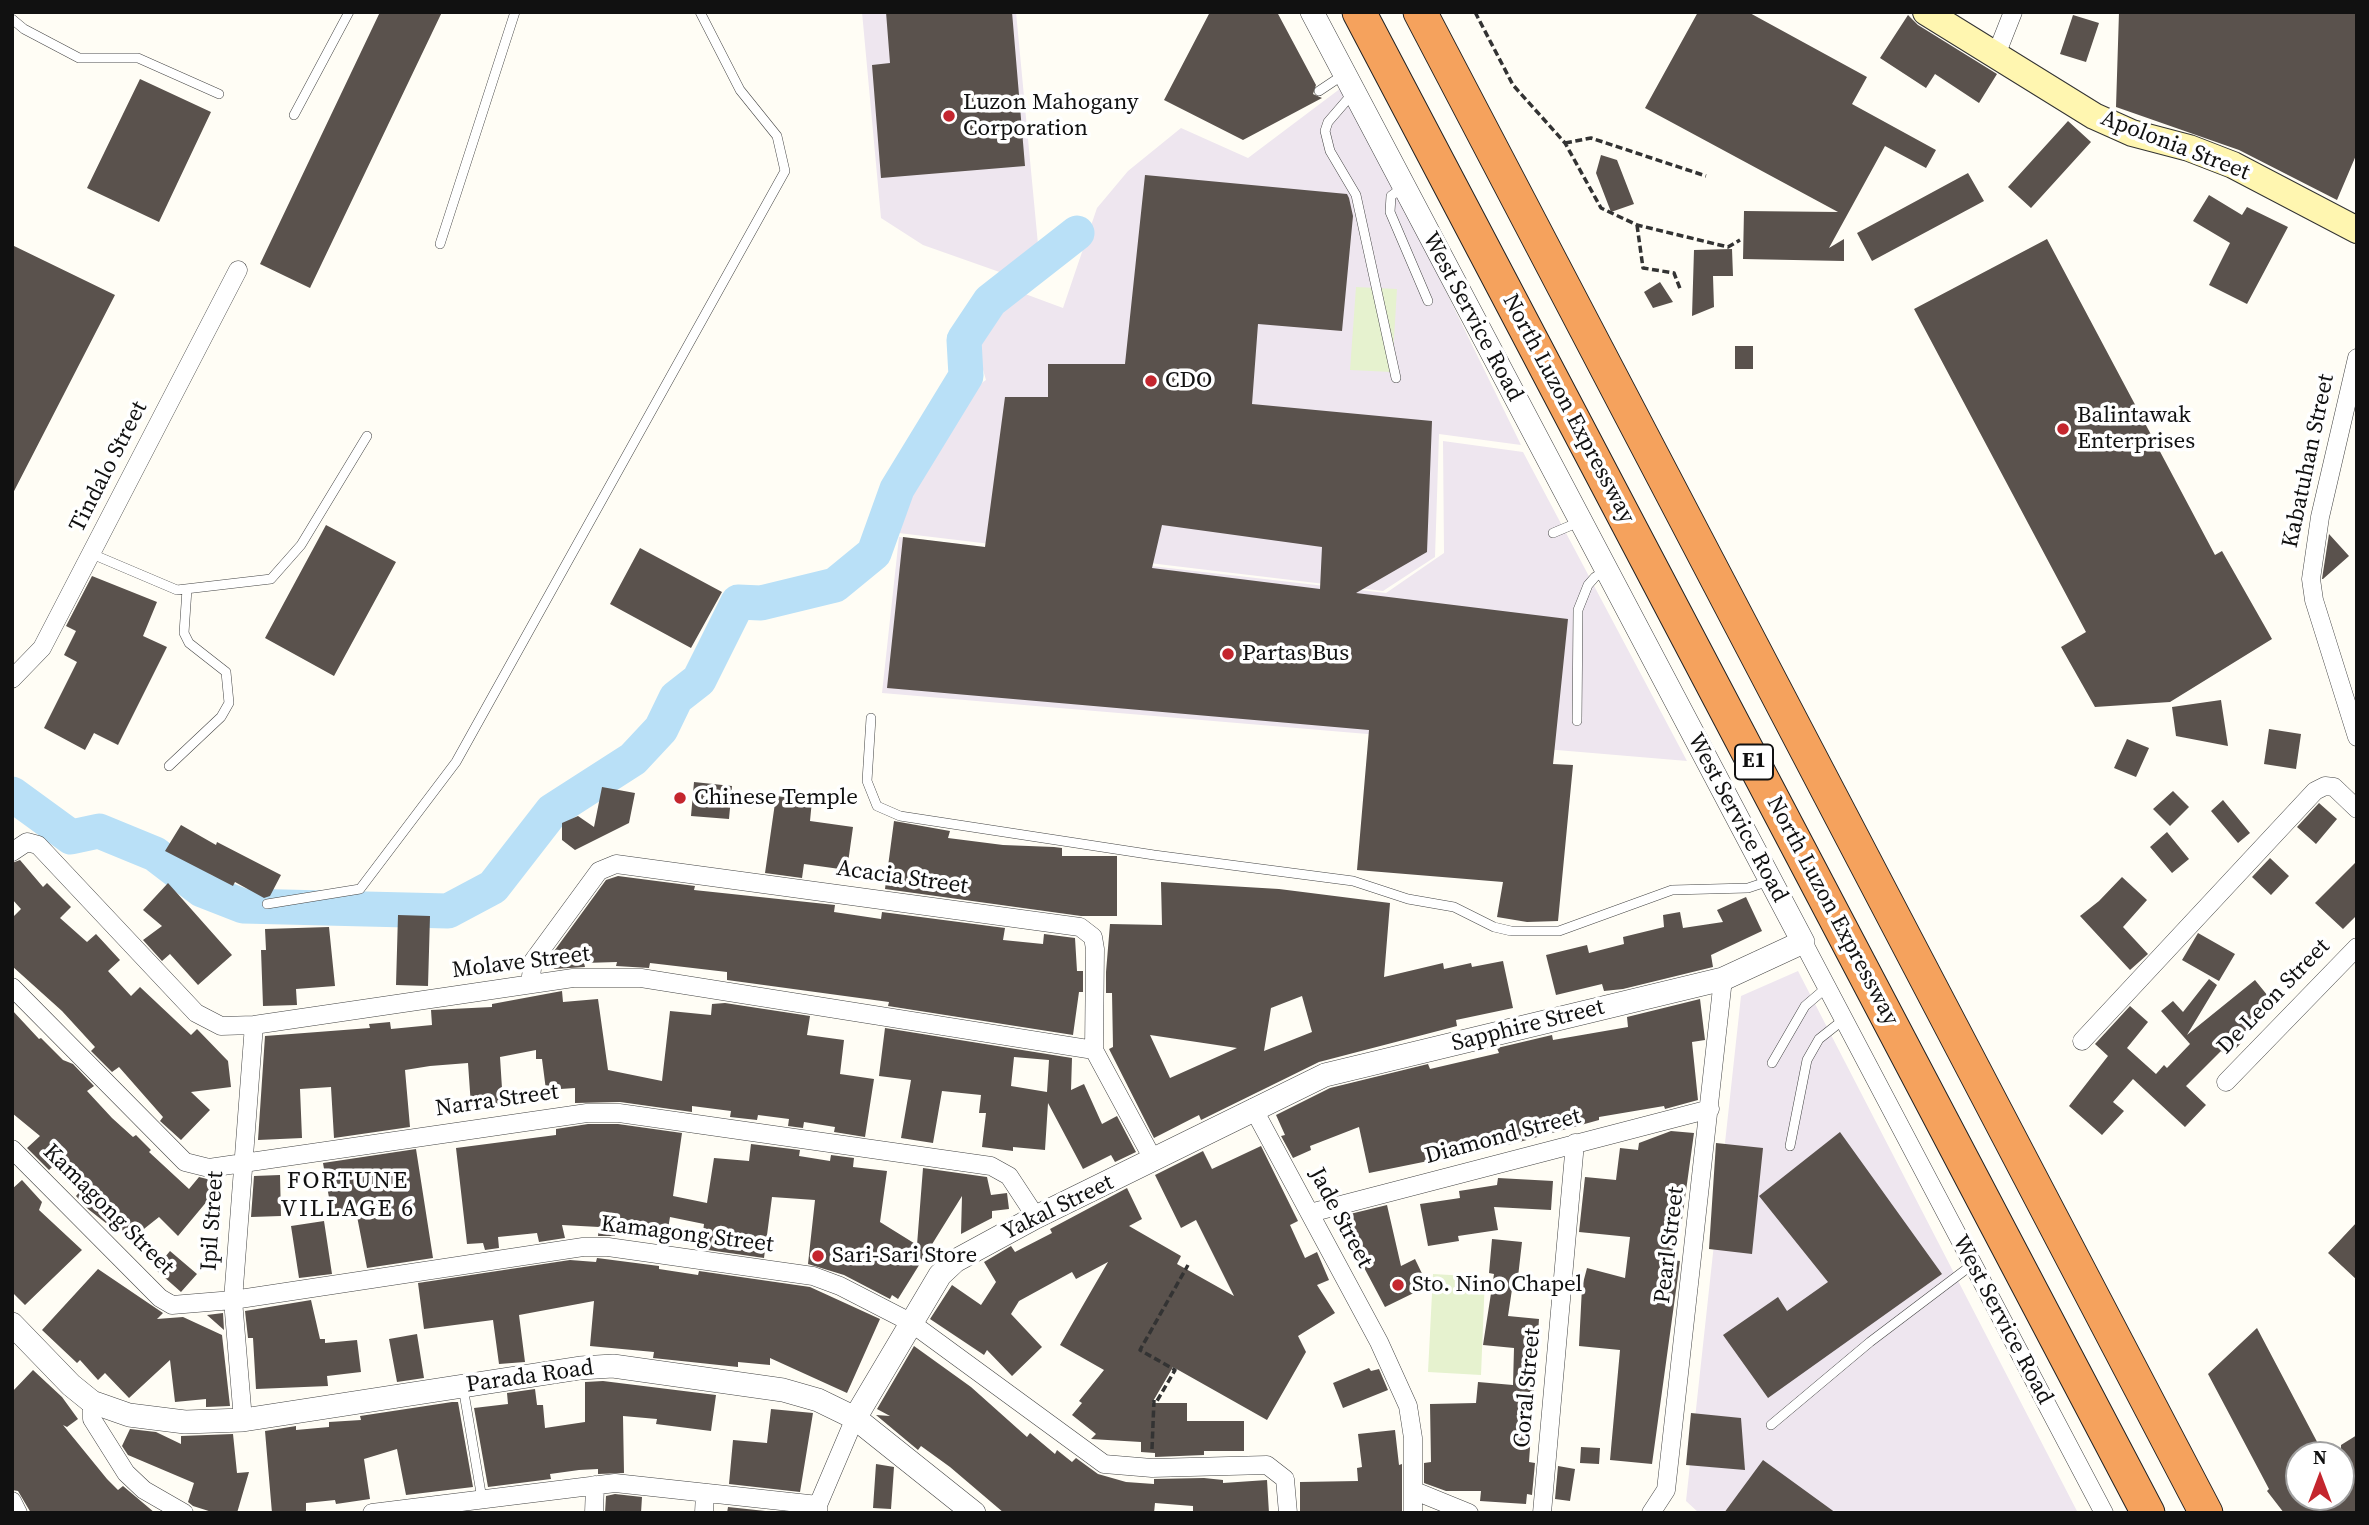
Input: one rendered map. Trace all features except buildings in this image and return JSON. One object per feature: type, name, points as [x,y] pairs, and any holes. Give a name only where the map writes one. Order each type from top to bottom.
[{"type":"highway","name":"North Luzon Expressway","points":[[1359,12],[2148,1513]]},
{"type":"highway","name":"E1","points":[[1420,12],[2206,1513]]},
{"type":"main road","name":"Apolonia Street","points":[[1926,12],[2094,116],[2132,133],[2189,148],[2233,165],[2357,230]]},
{"type":"street","name":"West Service Road","points":[[1312,12],[2104,1513]]},
{"type":"street","points":[[1996,55],[2012,12]]},
{"type":"street","name":"Tindalo Street","points":[[12,679],[42,648],[238,270]]},
{"type":"street","name":"Kabatuhan Street","points":[[2357,358],[2319,517],[2311,579],[2314,600],[2357,737]]},
{"type":"street","points":[[2082,1041],[2315,790],[2325,786],[2334,787],[2357,808]]},
{"type":"street","name":"Molave Street","points":[[20,847],[38,845],[196,1013],[221,1026],[254,1025],[573,978],[641,978],[1094,1050]]},
{"type":"street","name":"Acacia Street","points":[[530,984],[533,961],[599,871],[616,864],[1080,927],[1093,937],[1095,949],[1094,1050],[1154,1161]]},
{"type":"street","name":"Sapphire Street","points":[[1254,1108],[1325,1075],[1724,979],[1803,942]]},
{"type":"street","name":"De Leon Street","points":[[2226,1082],[2357,947]]},
{"type":"street","name":"Pearl Street","points":[[1651,1513],[1666,1490],[1724,979]]},
{"type":"street","name":"Narra Street","points":[[12,987],[186,1162],[209,1168],[587,1113],[619,1113],[991,1166],[1009,1176],[1036,1217]]},
{"type":"street","name":"Ipil Street","points":[[243,1420],[233,1300],[254,1025]]},
{"type":"street","name":"Yakal Street","points":[[855,1418],[910,1322],[940,1275],[955,1261],[1036,1217],[1154,1161],[1254,1108]]},
{"type":"street","name":"Jade Street","points":[[1254,1108],[1379,1342],[1408,1406],[1413,1438],[1413,1513]]},
{"type":"street","name":"Diamond Street","points":[[1310,1213],[1710,1109]]},
{"type":"street","name":"Coral Street","points":[[1542,1513],[1575,1143]]},
{"type":"street","name":"Kamagong Street","points":[[12,1149],[160,1298],[172,1305],[186,1306],[233,1300],[562,1250],[608,1247],[827,1279],[910,1322],[1104,1464],[1152,1468],[1267,1465],[1285,1479],[1288,1513]]},
{"type":"street","points":[[16,1335],[92,1402],[92,1419],[126,1473],[144,1490],[184,1513]]},
{"type":"street","name":"Parada Road","points":[[92,1402],[141,1416],[185,1422],[243,1420],[580,1368],[613,1366],[783,1390],[818,1400],[855,1418],[974,1513]]},
{"type":"street","points":[[372,1513],[481,1506],[615,1483],[818,1509],[855,1418]]},
{"type":"street","points":[[594,1513],[595,1485]]},
{"type":"street","points":[[1415,1491],[1469,1513]]},
{"type":"street","points":[[704,1513],[705,1493]]},
{"type":"street","points":[[12,1501],[19,1513]]},
{"type":"lane","points":[[294,115],[349,12]]},
{"type":"lane","points":[[440,244],[515,12]]},
{"type":"lane","points":[[267,904],[360,889],[456,762],[785,172],[778,136],[740,90],[701,12]]},
{"type":"lane","points":[[12,19],[24,29],[79,58],[138,58],[219,94]]},
{"type":"lane","points":[[1319,91],[1349,83]]},
{"type":"lane","points":[[1349,83],[1325,131],[1330,151],[1356,195],[1396,377]]},
{"type":"lane","points":[[1404,187],[1391,196],[1390,212],[1428,301]]},
{"type":"lane","points":[[92,554],[177,590],[271,579],[301,545],[367,436]]},
{"type":"lane","points":[[1553,533],[1579,522]]},
{"type":"lane","points":[[1577,721],[1578,610],[1588,585],[1595,576],[1605,571]]},
{"type":"lane","points":[[169,766],[221,717],[229,703],[226,672],[189,643],[184,633],[187,589]]},
{"type":"lane","points":[[871,718],[867,781],[877,806],[900,816],[1154,855],[1353,881],[1408,899],[1454,907],[1494,927],[1511,931],[1559,931],[1672,890],[1748,888],[1771,880]]},
{"type":"lane","points":[[1772,1063],[1805,1006],[1826,988]]},
{"type":"lane","points":[[1790,1146],[1807,1060],[1819,1039],[1843,1020]]},
{"type":"lane","points":[[1771,1425],[1900,1319],[1973,1265]]},
{"type":"lane","points":[[463,1387],[481,1506]]},
{"type":"path","points":[[1475,12],[1513,85],[1565,143],[1601,208],[1637,225],[1728,247],[1740,240]]},
{"type":"path","points":[[1565,143],[1591,138],[1706,176]]},
{"type":"path","points":[[1637,225],[1643,268],[1674,273],[1681,291]]},
{"type":"path","points":[[1152,1458],[1154,1400],[1157,1401],[1175,1370],[1140,1350],[1188,1265]]},
{"type":"shaded area","points":[[862,12],[1016,12],[1039,255],[1008,275],[923,245],[881,218]]},
{"type":"shaded area","points":[[1345,85],[1521,445],[1439,434],[1435,557],[1383,591],[882,531],[952,403],[986,380],[973,335],[1009,288],[1063,308],[1097,208],[1128,171],[1181,128],[1248,158]]},
{"type":"shaded area","name":"Partas Bus","points":[[1443,441],[1523,452],[1687,761],[882,693],[899,537],[1386,593],[1444,553]]},
{"type":"shaded area","points":[[1798,971],[2078,1513],[1699,1513],[1686,1501],[1741,996]]},
{"type":"green space","points":[[1356,287],[1397,289],[1392,372],[1350,370]]},
{"type":"green space","points":[[1433,1274],[1485,1277],[1481,1375],[1428,1372]]},
{"type":"waterway","points":[[12,794],[71,837],[99,831],[155,854],[202,890],[243,906],[448,911],[493,887],[552,811],[633,759],[661,729],[676,698],[699,680],[738,602],[761,603],[835,585],[874,553],[897,489],[966,376],[964,340],[990,301],[1077,233]]},
{"type":"place","name":"Luzon Mahogany Corporation","points":[[949,116]]},
{"type":"place","name":"CDO","points":[[1151,381]]},
{"type":"place","name":"Balintawak Enterprises","points":[[2063,429]]},
{"type":"place","name":"Partas Bus","points":[[1228,654]]},
{"type":"place","name":"Chinese Temple","points":[[680,798]]},
{"type":"place","name":"Sari-Sari Store","points":[[818,1256]]},
{"type":"place","name":"Sto. Nino Chapel","points":[[1398,1285]]},
{"type":"district","name":"FORTUNE VILLAGE 6","points":[[348,1196]]}]
